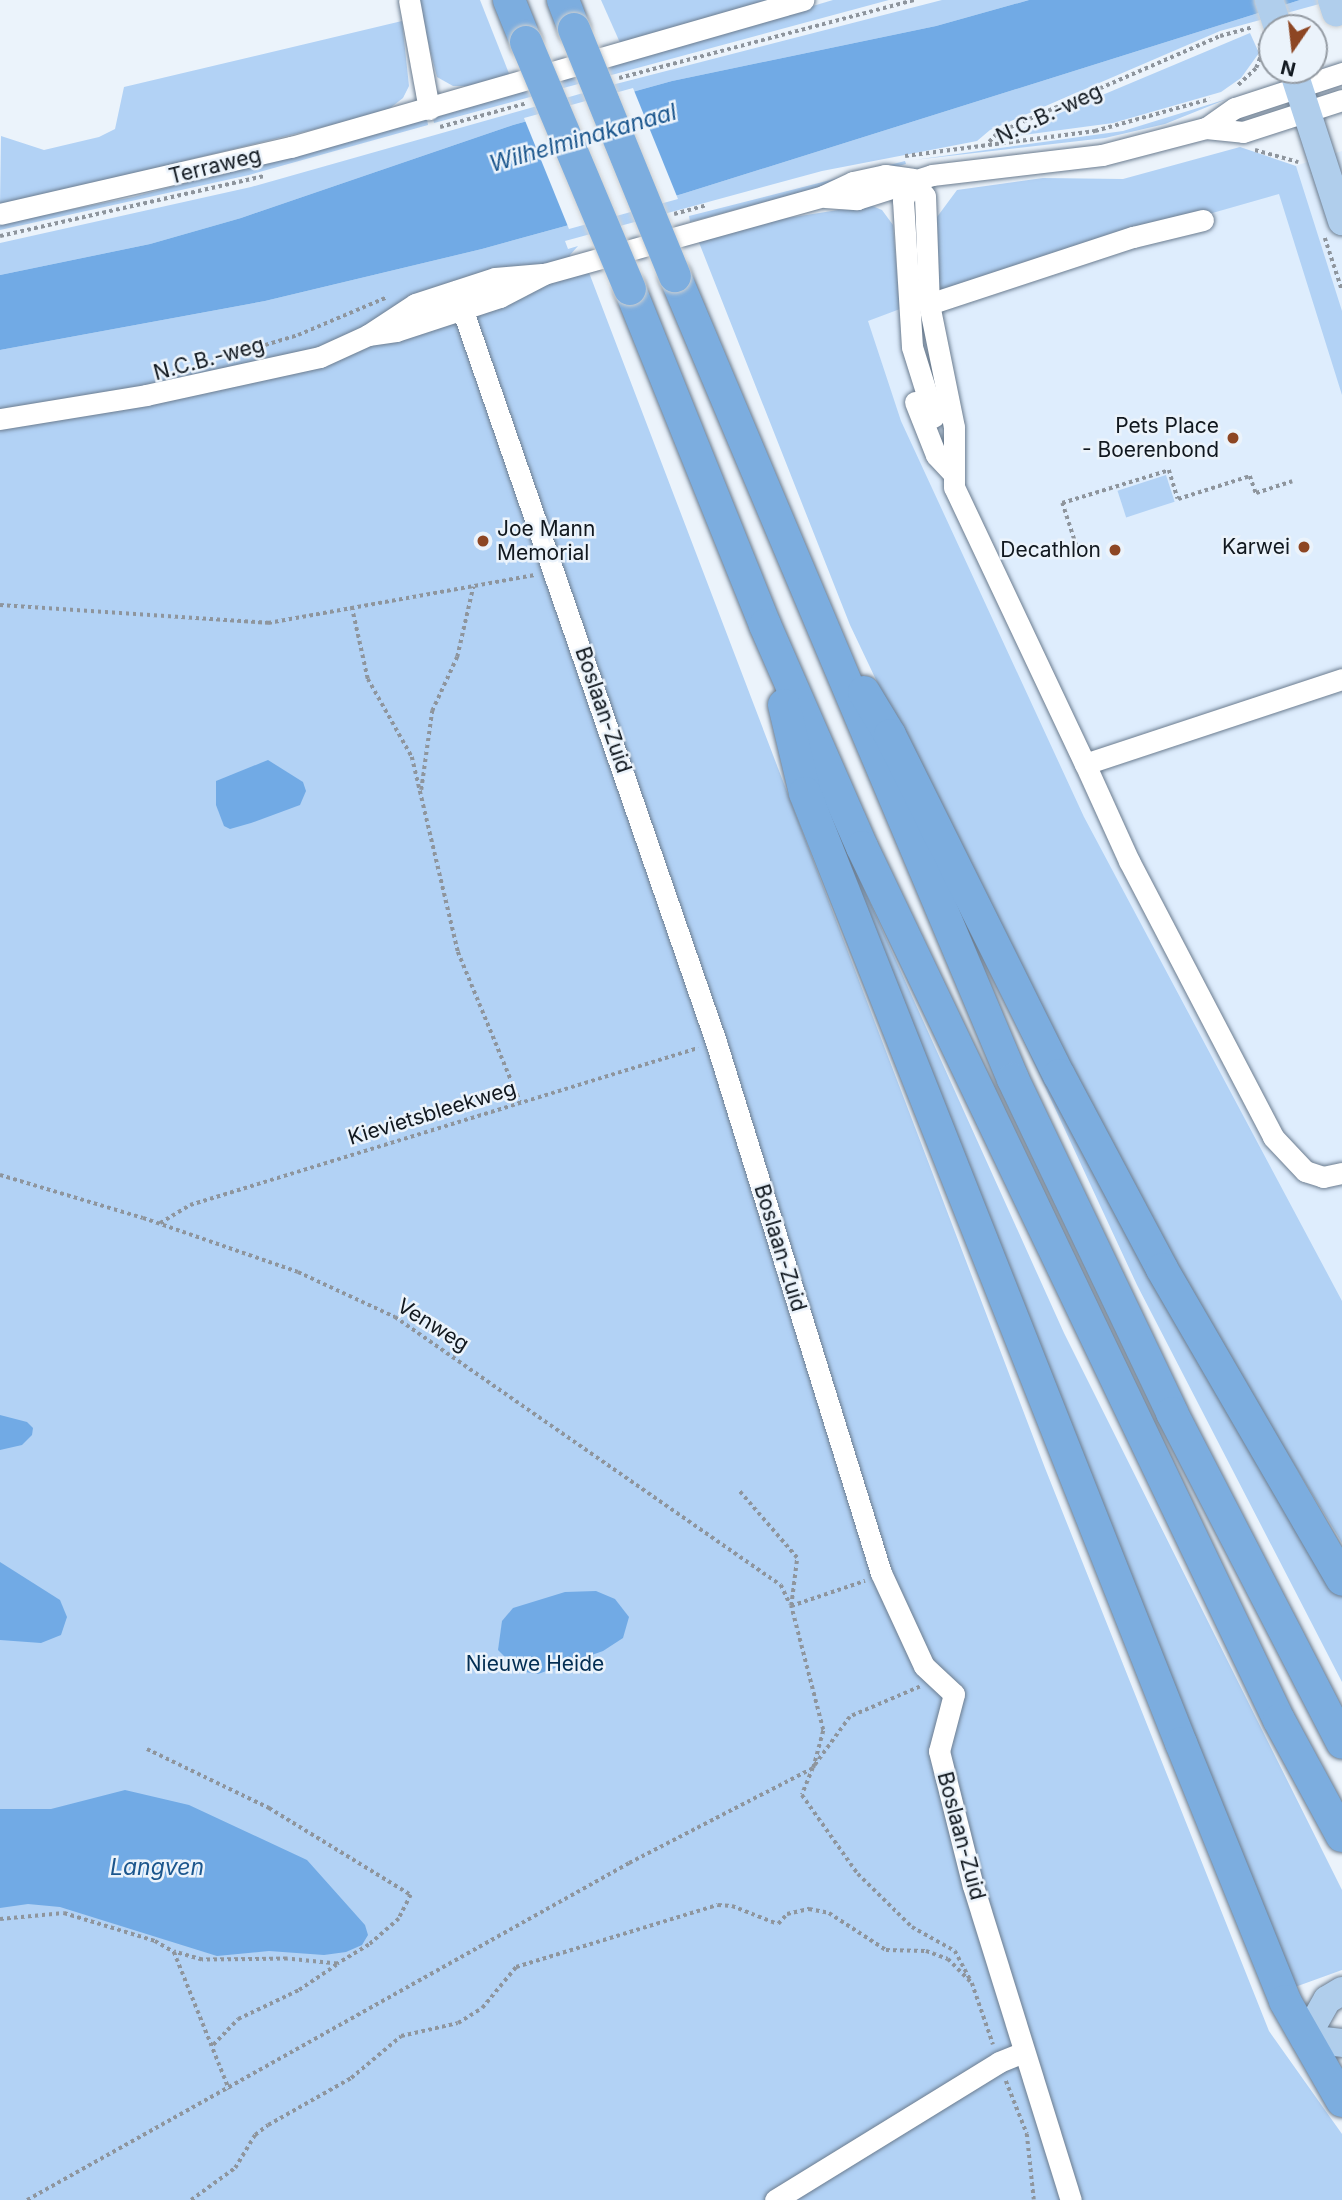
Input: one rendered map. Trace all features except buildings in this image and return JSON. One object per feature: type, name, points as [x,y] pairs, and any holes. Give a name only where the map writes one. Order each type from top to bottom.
[{"type":"highway","points":[[509,0],[765,625],[880,884],[1279,1720],[1342,1836]]},
{"type":"highway","points":[[568,14],[810,605],[1019,1092],[1172,1413],[1342,1743]]},
{"type":"highway","points":[[810,605],[890,735],[1059,1075],[1162,1269],[1342,1580]]},
{"type":"highway","points":[[765,625],[805,793],[1271,1966],[1305,2039],[1342,2101]]},
{"type":"main road","points":[[1299,90],[1332,224]]},
{"type":"main road","points":[[1342,1991],[1327,2000],[1305,2039],[1342,2043]]},
{"type":"street","points":[[409,0],[429,109]]},
{"type":"street","name":"Terraweg","points":[[0,214],[170,178],[429,109],[803,0]]},
{"type":"street","points":[[1299,90],[1342,74]]},
{"type":"street","points":[[1299,90],[1342,100]]},
{"type":"street","name":"N.C.B.-weg","points":[[1206,128],[1233,100],[1299,90]]},
{"type":"street","name":"N.C.B.-weg","points":[[0,419],[146,395],[320,357],[368,335],[459,300],[522,288],[544,274],[823,196],[857,199],[890,192],[912,179],[1102,155],[1206,128],[1243,132],[1299,90]]},
{"type":"street","points":[[951,471],[936,455],[913,397],[903,200],[912,179],[925,196],[929,304],[954,427],[951,471],[954,487],[1129,861],[1273,1137],[1305,1171],[1323,1177],[1342,1173]]},
{"type":"street","points":[[929,304],[1133,237],[1203,220]]},
{"type":"street","name":"Boslaan-Zuid","points":[[459,300],[555,568],[716,1042],[881,1573],[924,1666],[954,1693],[939,1751],[973,1886],[1071,2200]]},
{"type":"street","points":[[912,347],[934,417]]},
{"type":"street","points":[[1085,764],[1342,678]]},
{"type":"street","points":[[775,2200],[999,2062],[1024,2052]]},
{"type":"path","name":"N.C.B.-weg","points":[[1233,100],[1095,131],[987,144],[998,133],[1220,36],[1258,30]]},
{"type":"path","points":[[1233,100],[1258,63]]},
{"type":"path","points":[[1243,132],[1253,150],[1301,163]]},
{"type":"path","points":[[1332,224],[1342,290]]},
{"type":"path","name":"N.C.B.-weg","points":[[232,355],[298,335],[397,293]]},
{"type":"path","points":[[1076,546],[1062,503],[1169,470],[1178,499],[1251,476],[1256,493],[1292,481]]},
{"type":"path","points":[[0,605],[268,623],[352,606],[473,587],[555,568]]},
{"type":"path","points":[[421,792],[432,711],[457,657],[473,587]]},
{"type":"path","points":[[352,606],[368,679],[412,757],[458,952],[520,1102]]},
{"type":"path","name":"Kievietsbleekweg","points":[[160,1223],[190,1205],[716,1042]]},
{"type":"path","name":"Venweg","points":[[0,1175],[160,1223],[299,1272],[395,1317],[781,1585],[791,1606]]},
{"type":"path","points":[[739,1490],[797,1558],[791,1606],[824,1730],[802,1795],[820,1826],[858,1874],[912,1927],[955,1951],[972,1983],[1027,2134],[1034,2200]]},
{"type":"path","points":[[791,1606],[881,1573]]},
{"type":"path","points":[[27,2200],[629,1863],[813,1768],[850,1717],[938,1679]]},
{"type":"path","points":[[146,1749],[269,1808],[411,1895],[399,1919],[369,1945],[299,1990],[237,2020],[213,2045]]},
{"type":"path","points":[[191,2200],[235,2168],[255,2135],[268,2125],[351,2078],[384,2046],[401,2036],[458,2023],[482,2008],[516,1967],[718,1905],[732,1906],[778,1924],[787,1914],[809,1909],[829,1913],[886,1950],[926,1951],[948,1959],[972,1983]]},
{"type":"path","points":[[0,1919],[64,1913],[155,1941],[174,1952],[202,1960],[287,1959],[337,1964]]},
{"type":"path","points":[[174,1952],[229,2089]]},
{"type":"shaded area","points":[[1342,151],[1342,1440],[792,327]]},
{"type":"green space","points":[[417,0],[480,0],[510,76],[474,86],[453,86],[437,77]]},
{"type":"green space","points":[[601,0],[771,0],[621,45]]},
{"type":"green space","points":[[833,0],[889,0],[434,123],[433,118]]},
{"type":"green space","points":[[942,0],[1029,0],[936,26],[672,81],[513,125],[241,218],[150,244],[0,275],[0,243],[251,187],[608,86]]},
{"type":"green space","name":"Nieuwe Heide","points":[[1300,0],[1334,0],[1283,14],[1258,14],[1258,21],[1220,31],[990,130],[977,141],[822,171],[565,241],[568,249],[578,246],[570,255],[578,273],[588,270],[1045,1468],[1269,2031],[1342,2134],[1342,2200],[0,2200],[0,350],[265,301],[482,249],[682,194]]},
{"type":"green space","points":[[402,21],[409,86],[403,98],[385,112],[0,206],[1,136],[44,150],[99,137],[115,129],[124,87]]},
{"type":"green space","points":[[1250,33],[1258,51],[1241,78],[1221,92],[1113,123],[1000,138]]},
{"type":"green space","points":[[1227,99],[1165,124],[1105,138],[914,160],[1123,131]]},
{"type":"green space","points":[[427,119],[428,125],[249,175],[0,230],[0,224],[133,197]]},
{"type":"green space","points":[[1240,147],[1296,166],[1342,311],[1342,395],[1279,194],[939,291],[937,217],[957,190],[1043,178],[1123,179]]},
{"type":"green space","points":[[905,161],[906,164],[690,222],[689,216]]},
{"type":"green space","points":[[870,205],[882,210],[893,225],[900,309],[868,321],[901,421],[1084,817],[1342,1301],[1342,1543],[1161,1246],[994,928],[850,625],[698,240],[768,221]]},
{"type":"green space","points":[[1166,475],[1175,502],[1126,517],[1117,491]]},
{"type":"green space","points":[[792,730],[1064,1333],[1342,1890],[1342,1970],[1295,1987]]},
{"type":"green space","points":[[937,854],[1307,1540],[1342,1596],[1342,1682],[1137,1285]]},
{"type":"water","name":"Wilhelminakanaal","points":[[1029,0],[1300,0],[682,194],[482,249],[265,301],[0,350],[0,275],[150,244],[241,218],[513,125],[672,81],[936,26]]},
{"type":"water","points":[[268,760],[303,782],[306,791],[300,805],[230,829],[224,826],[216,805],[216,781]]},
{"type":"water","points":[[0,1415],[27,1422],[33,1428],[32,1435],[22,1445],[0,1450]]},
{"type":"water","points":[[0,1562],[60,1600],[67,1617],[61,1635],[41,1643],[0,1640]]},
{"type":"water","points":[[596,1591],[615,1599],[629,1617],[623,1638],[603,1651],[538,1674],[519,1671],[498,1650],[502,1621],[513,1608],[565,1592]]},
{"type":"water","name":"Langven","points":[[125,1790],[189,1805],[307,1860],[365,1925],[368,1935],[362,1945],[346,1952],[324,1955],[269,1951],[217,1956],[60,1907],[28,1904],[0,1908],[0,1809],[51,1809]]},
{"type":"pier","points":[[633,88],[678,199],[569,229],[524,118]]},
{"type":"place","name":"Pets Place - Boerenbond","points":[[1233,438]]},
{"type":"place","name":"Joe Mann Memorial","points":[[483,541]]},
{"type":"place","name":"Karwei","points":[[1304,547]]},
{"type":"place","name":"Decathlon","points":[[1115,550]]}]
